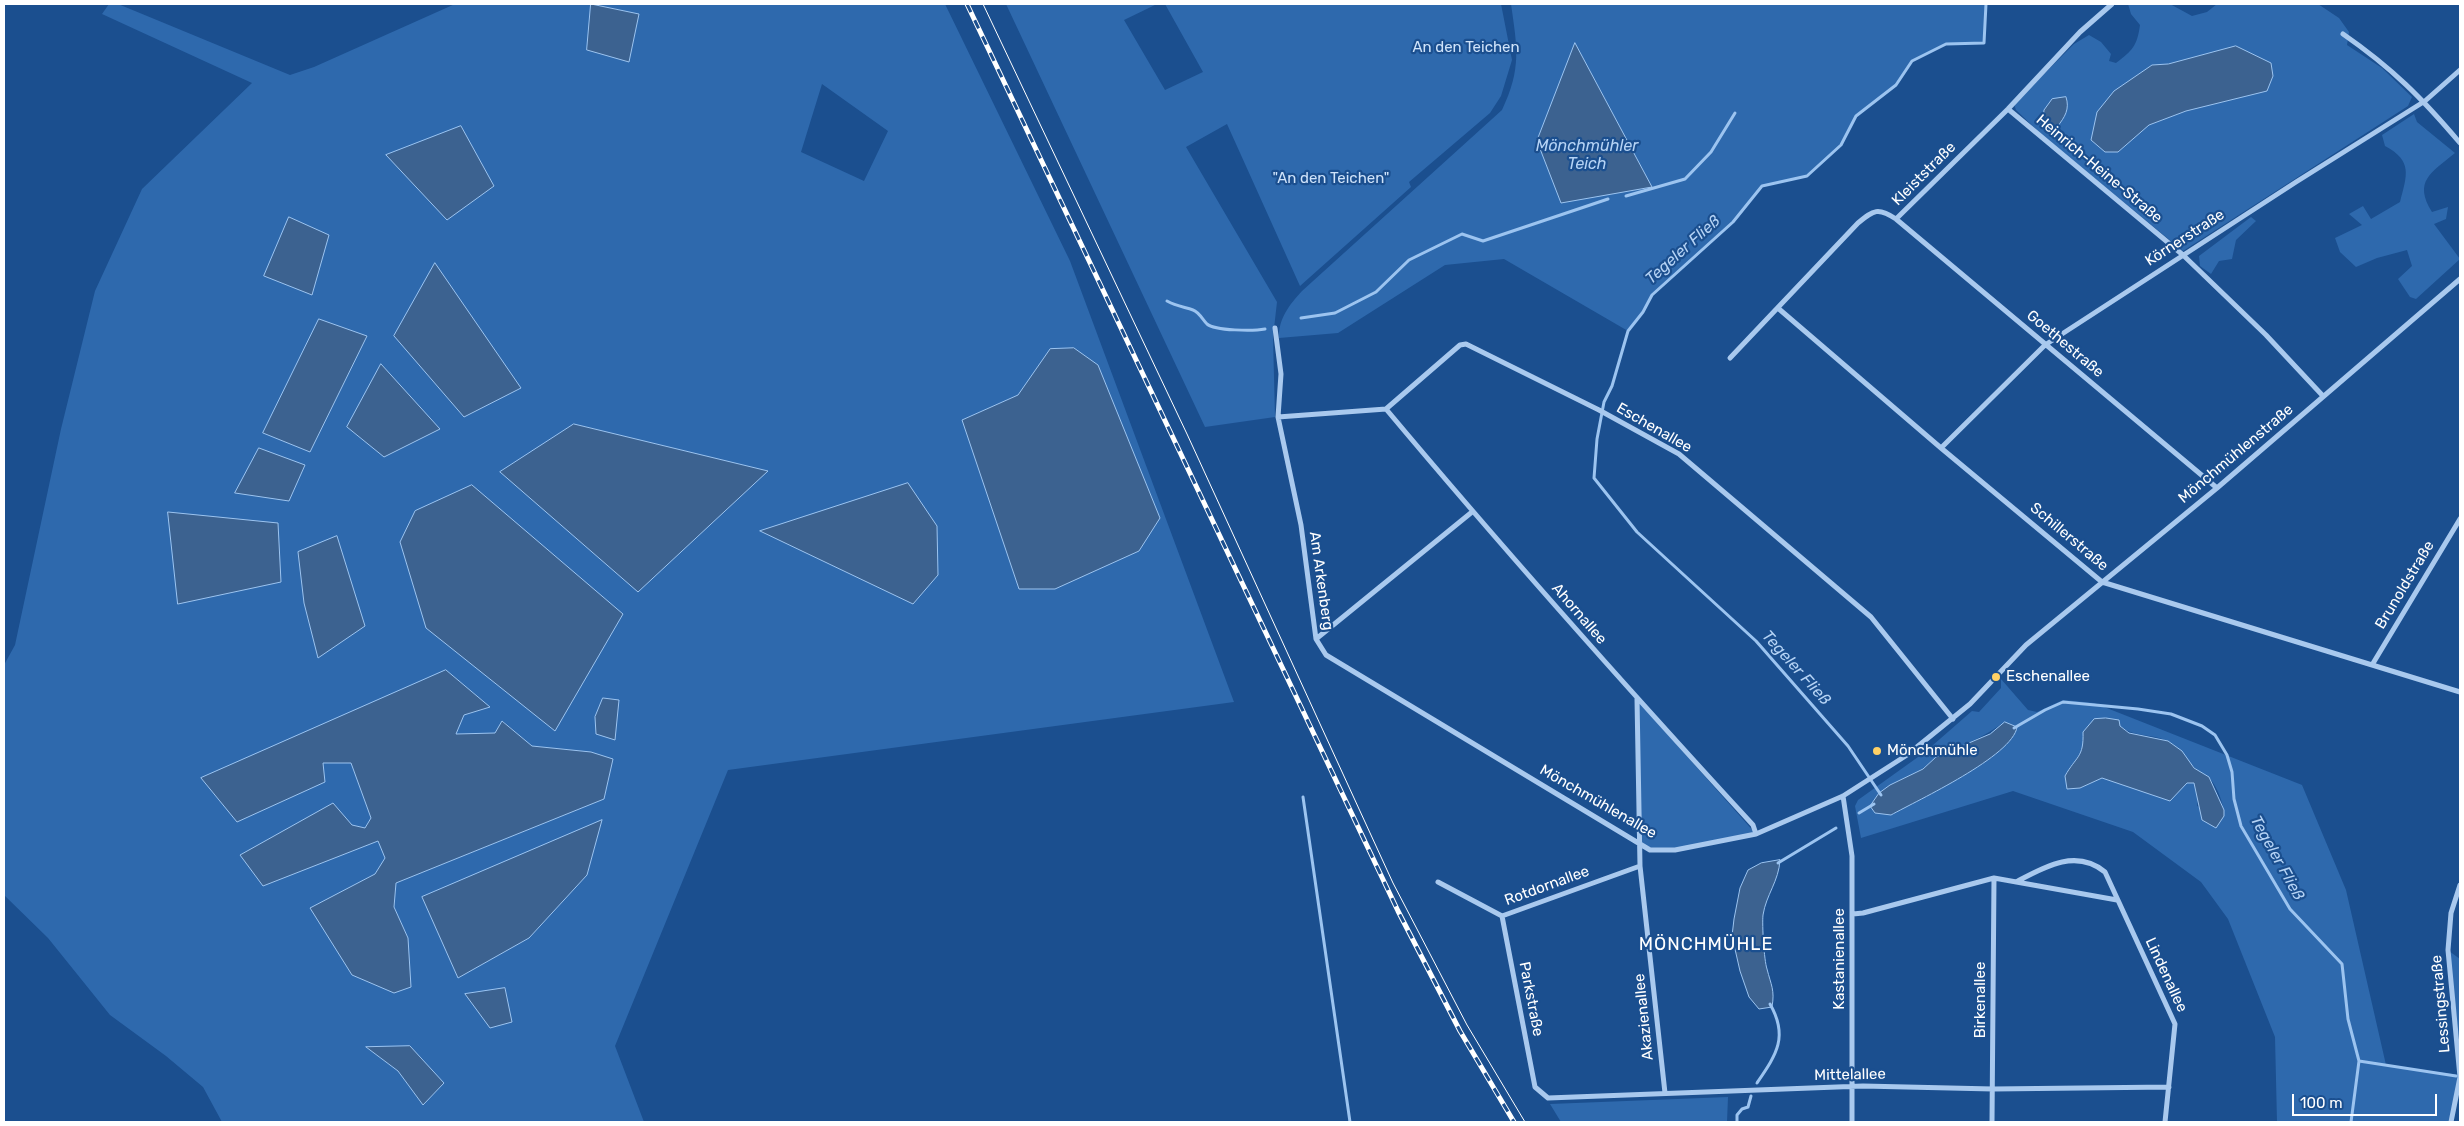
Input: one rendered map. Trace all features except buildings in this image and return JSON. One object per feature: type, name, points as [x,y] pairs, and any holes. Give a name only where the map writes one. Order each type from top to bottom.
[{"type":"street","name":"Kleiststraße","points":[[1730,358],[1858,223],[1872,212],[1884,211],[1896,220],[2008,110],[2069,42],[2112,4]]},
{"type":"street","points":[[2343,34],[2377,58],[2425,101],[2460,143]]},
{"type":"street","name":"Körnerstraße","points":[[1941,448],[2045,345],[2425,101],[2460,70]]},
{"type":"street","name":"Heinrich-Heine-Straße","points":[[2008,110],[2183,255],[2266,335],[2323,396]]},
{"type":"street","name":"Goethestraße","points":[[1896,220],[2217,488]]},
{"type":"street","name":"Mönchmühlenstraße","points":[[2026,646],[2217,488],[2460,279]]},
{"type":"street","name":"Schillerstraße","points":[[1778,309],[2102,582],[2460,692]]},
{"type":"street","name":"Am Arkenberg","points":[[1275,328],[1281,374],[1278,418],[1301,525],[1316,639]]},
{"type":"street","name":"Eschenallee","points":[[1386,409],[1460,345],[1466,344],[1599,410],[1679,454],[1871,616],[1953,719]]},
{"type":"street","points":[[1278,418],[1386,409]]},
{"type":"street","name":"Ahornallee","points":[[1386,409],[1472,512],[1637,699],[1753,825],[1756,834]]},
{"type":"street","name":"Am Arkenberg","points":[[1316,639],[1472,512]]},
{"type":"street","name":"Brunoldstraße","points":[[2372,665],[2460,519]]},
{"type":"street","name":"Mönchmühlenallee","points":[[1316,639],[1326,655],[1650,850],[1674,850],[1719,843],[1756,834],[1843,796],[1877,775],[1953,719],[2026,646]]},
{"type":"street","name":"Akazienallee","points":[[1637,699],[1638,842],[1665,1093]]},
{"type":"street","name":"Kastanienallee","points":[[1843,796],[1852,856],[1854,914],[1852,1122]]},
{"type":"street","name":"Lindenallee","points":[[2016,882],[2041,869],[2078,859],[2094,863],[2105,872],[2175,1024],[2164,1122]]},
{"type":"street","name":"Rotdornallee","points":[[1438,882],[1502,916],[1640,866]]},
{"type":"street","points":[[1854,914],[1994,878],[2117,900]]},
{"type":"street","name":"Birkenallee","points":[[1992,1122],[1994,878]]},
{"type":"street","name":"Lessingstraße","points":[[2451,1122],[2460,1077],[2448,950],[2451,913],[2460,885]]},
{"type":"street","name":"Parkstraße","points":[[1502,916],[1535,1087]]},
{"type":"street","name":"Mittelallee","points":[[1535,1087],[1548,1098],[1852,1087],[1993,1089],[2169,1086]]},
{"type":"green space","points":[[109,4],[118,4],[290,75],[314,67],[455,4],[591,4],[587,50],[639,14],[592,4],[945,4],[1070,261],[1234,702],[728,770],[615,1046],[644,1122],[222,1122],[203,1087],[166,1056],[110,1015],[48,938],[4,895],[4,665],[15,645],[61,429],[95,291],[142,189],[252,83],[102,14]],"holes":[[[822,84],[888,131],[864,181],[801,152]],[[1018,395],[1019,588],[963,420]],[[574,424],[768,471],[500,472]],[[298,552],[319,658],[304,603]],[[446,670],[490,707],[464,715],[455,734],[495,733],[503,721],[532,746],[591,752],[612,759],[604,799],[396,883],[394,907],[408,938],[310,909],[375,874],[386,858],[378,841],[263,885],[352,825],[365,829],[371,818],[351,763],[323,763]],[[601,821],[587,875],[529,938],[458,978],[423,897]],[[366,1047],[444,1083],[423,1105],[398,1071]]]},
{"type":"green space","points":[[1006,4],[1157,4],[1124,20],[1165,90],[1203,72],[1165,4],[1501,4],[1512,60],[1501,96],[1490,113],[1409,182],[1411,187],[1300,286],[1227,124],[1186,147],[1277,302],[1273,337],[1275,417],[1205,427]]},
{"type":"green space","points":[[1511,4],[1986,4],[1984,43],[1946,44],[1912,61],[1896,85],[1856,116],[1841,145],[1807,176],[1762,186],[1733,222],[1652,295],[1643,312],[1628,331],[1504,259],[1445,265],[1338,333],[1279,338],[1280,324],[1289,307],[1302,291],[1502,110],[1513,82],[1515,69],[1516,45]]},
{"type":"green space","points":[[2128,4],[2170,4],[2192,16],[2207,12],[2217,4],[2318,4],[2339,18],[2349,32],[2347,45],[2382,68],[2412,97],[2408,106],[2183,251],[2041,134],[2016,110],[2014,104],[2074,44],[2089,35],[2101,42],[2111,54],[2109,61],[2116,63],[2136,43],[2140,25],[2131,14]],"holes":[[[2168,64],[2186,111],[2149,125],[2152,65]]]},
{"type":"green space","points":[[2414,114],[2417,122],[2455,153],[2427,178],[2424,193],[2432,212],[2448,207],[2446,219],[2434,224],[2460,259],[2416,299],[2410,297],[2398,279],[2412,266],[2407,250],[2377,258],[2356,267],[2340,252],[2335,238],[2362,225],[2349,214],[2363,206],[2371,219],[2400,202],[2405,184],[2406,170],[2400,157],[2385,146],[2382,135]]},
{"type":"green space","points":[[2251,217],[2256,221],[2236,240],[2232,259],[2219,261],[2211,274],[2200,266],[2199,256]]},
{"type":"green space","points":[[2001,679],[2028,710],[2037,712],[2063,700],[2094,703],[2302,785],[2346,890],[2386,1065],[2459,1075],[2450,1122],[2277,1122],[2275,1037],[2228,919],[2201,882],[2133,832],[2013,791],[1861,838],[1855,806],[1858,800],[1925,752],[1972,711],[1979,712],[2001,688]],"holes":[[[2004,722],[1891,815],[1871,806],[1881,793],[1892,784],[1922,769],[1936,757],[1980,737]],[[2120,726],[2131,732],[2155,737],[2176,746],[2196,769],[2211,780],[2221,800],[2224,816],[2197,806],[2198,798],[2194,783],[2113,781],[2102,778],[2080,788],[2069,768],[2080,758],[2083,742]]]},
{"type":"green space","points":[[1638,701],[1755,833],[1674,849],[1651,850],[1640,841]]},
{"type":"green space","points":[[2449,951],[2460,959],[2460,1049]]},
{"type":"green space","points":[[1728,1097],[1727,1122],[1561,1122],[1550,1104]]},
{"type":"water","points":[[591,4],[639,14],[629,62],[587,50]]},
{"type":"water","name":"Mönchmühler Teich","points":[[1575,43],[1652,187],[1561,203],[1537,141]]},
{"type":"water","points":[[2236,46],[2271,63],[2273,76],[2267,91],[2186,111],[2149,125],[2118,152],[2105,152],[2091,140],[2097,112],[2114,91],[2152,65],[2168,64]]},
{"type":"water","points":[[2066,97],[2067,109],[2064,116],[2057,127],[2052,128],[2043,121],[2044,110],[2052,99]]},
{"type":"water","points":[[461,126],[494,186],[447,220],[386,155]]},
{"type":"water","points":[[289,217],[329,235],[312,295],[264,276]]},
{"type":"water","points":[[435,263],[521,388],[464,417],[394,336]]},
{"type":"water","points":[[319,319],[367,336],[310,452],[263,433]]},
{"type":"water","points":[[1074,348],[1098,365],[1160,518],[1139,551],[1055,589],[1019,589],[962,420],[1018,395],[1050,349]]},
{"type":"water","points":[[381,364],[440,429],[384,457],[347,427]]},
{"type":"water","points":[[574,424],[768,471],[638,592],[500,472]]},
{"type":"water","points":[[259,448],[305,465],[289,501],[235,493]]},
{"type":"water","points":[[908,483],[937,526],[938,575],[913,604],[760,531]]},
{"type":"water","points":[[472,485],[623,614],[555,731],[426,628],[400,542],[415,511]]},
{"type":"water","points":[[168,512],[278,523],[281,582],[178,604]]},
{"type":"water","points":[[337,536],[365,626],[318,658],[304,603],[298,552]]},
{"type":"water","points":[[446,670],[490,707],[464,715],[456,734],[495,733],[502,721],[532,746],[591,752],[613,759],[604,799],[396,883],[394,907],[408,938],[411,987],[394,993],[352,975],[310,908],[375,874],[385,858],[378,841],[263,886],[240,855],[333,803],[352,825],[365,828],[371,818],[351,763],[323,763],[325,782],[237,822],[201,778]]},
{"type":"water","points":[[603,698],[619,700],[615,740],[596,734],[595,717]]},
{"type":"water","points":[[2094,719],[2119,720],[2120,726],[2129,733],[2168,741],[2182,751],[2194,768],[2209,777],[2224,810],[2224,816],[2216,828],[2202,820],[2194,783],[2187,783],[2170,801],[2102,778],[2080,788],[2067,789],[2065,776],[2081,752],[2083,732]]},
{"type":"water","points":[[2005,722],[2017,727],[2012,738],[1999,751],[1963,776],[1891,815],[1875,813],[1870,806],[1879,793],[1890,785],[1923,769],[1936,757],[1990,734]]},
{"type":"water","points":[[602,820],[587,875],[529,938],[458,978],[422,897]]},
{"type":"water","points":[[1780,860],[1777,875],[1763,915],[1764,951],[1773,992],[1773,1001],[1772,1007],[1759,1009],[1749,997],[1740,971],[1732,936],[1734,919],[1740,888],[1748,870],[1761,863]]},
{"type":"water","points":[[505,988],[512,1022],[490,1028],[465,994]]},
{"type":"water","points":[[410,1046],[444,1083],[423,1105],[398,1071],[366,1047]]},
{"type":"waterway","name":"Tegeler Fließ","points":[[1881,795],[1848,746],[1756,641],[1637,532],[1594,478],[1597,439],[1604,402],[1612,386],[1628,331],[1643,312],[1652,295],[1733,222],[1762,186],[1807,176],[1841,145],[1856,116],[1896,85],[1912,61],[1946,44],[1984,43],[1986,4]]},
{"type":"waterway","points":[[1626,196],[1685,179],[1711,152],[1735,113]]},
{"type":"waterway","points":[[1301,318],[1335,313],[1376,292],[1409,260],[1462,234],[1483,241],[1608,199]]},
{"type":"waterway","points":[[1167,301],[1195,311],[1211,326],[1235,330],[1265,329]]},
{"type":"waterway","name":"Tegeler Fließ","points":[[2014,728],[2063,702],[2171,714],[2202,726],[2215,735],[2227,755],[2232,772],[2234,799],[2241,826],[2290,909],[2342,964],[2348,1019],[2359,1061],[2351,1122]]},
{"type":"waterway","points":[[1303,797],[1350,1122]]},
{"type":"waterway","points":[[1859,813],[1874,804]]},
{"type":"waterway","points":[[1778,863],[1836,828]]},
{"type":"waterway","points":[[1757,1083],[1770,1063],[1778,1045],[1779,1026],[1770,1004]]},
{"type":"waterway","points":[[2359,1061],[2456,1076]]},
{"type":"waterway","points":[[1737,1122],[1737,1115],[1742,1109],[1748,1107],[1751,1096]]},
{"type":"tram line","points":[[983,4],[1187,434],[1393,883],[1467,1025],[1525,1122]]},
{"type":"railway","points":[[967,4],[1398,911],[1460,1031],[1514,1122]]},
{"type":"place","name":"Eschenallee","points":[[1996,677]]},
{"type":"place","name":"Mönchmühle","points":[[1877,751]]},
{"type":"district","name":"MÖNCHMÜHLE","points":[[1706,945]]},
{"type":"park label","name":"An den Teichen","points":[[1466,48]]},
{"type":"park label","name":"\"An den Teichen\"","points":[[1331,179]]}]
